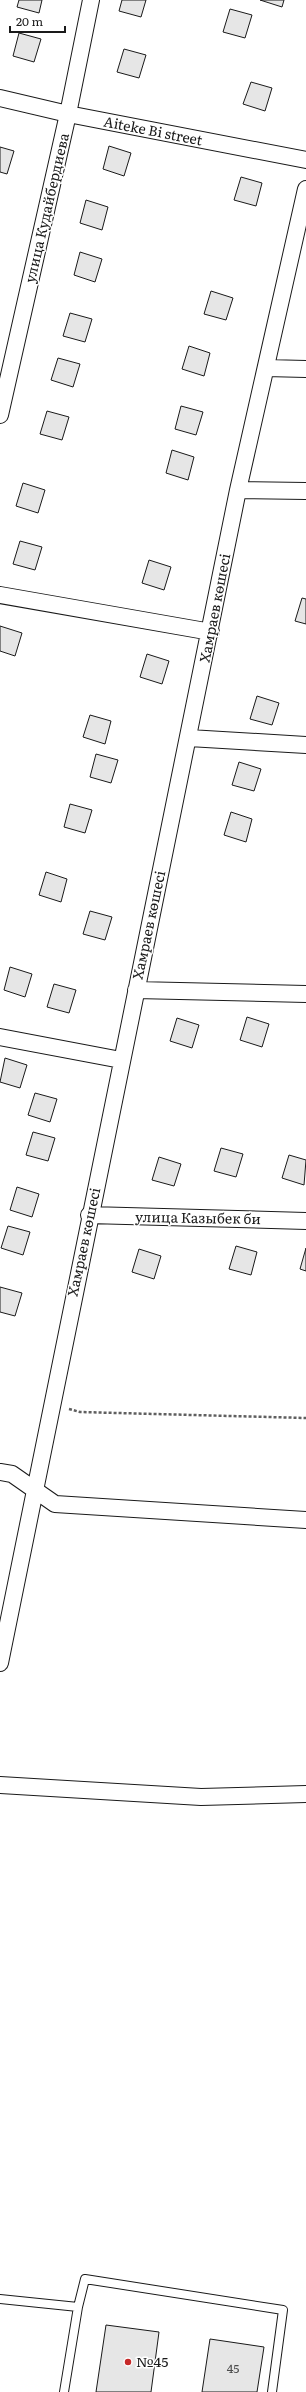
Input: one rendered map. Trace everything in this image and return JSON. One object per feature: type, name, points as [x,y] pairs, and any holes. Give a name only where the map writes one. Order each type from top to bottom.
[{"type":"street","name":"улица Кудайбердиева","points":[[0,415],[68,114],[91,0]]},
{"type":"street","name":"Aiteke Bi street","points":[[0,98],[68,114],[306,160]]},
{"type":"street","name":"Хамраев көшесі","points":[[0,1662],[33,1490],[211,632],[238,490],[306,189]]},
{"type":"street","points":[[266,368],[306,369]]},
{"type":"street","points":[[238,490],[306,491]]},
{"type":"street","points":[[0,595],[211,632]]},
{"type":"street","points":[[188,738],[306,745]]},
{"type":"street","points":[[136,990],[306,994]]},
{"type":"street","points":[[0,1037],[121,1060]]},
{"type":"street","name":"улица Казыбек би","points":[[90,1215],[306,1221]]},
{"type":"street","points":[[0,1472],[12,1474],[55,1504],[306,1520]]},
{"type":"street","points":[[0,1785],[201,1797],[306,1794]]},
{"type":"lane","points":[[64,2392],[78,2307],[85,2279],[283,2310],[272,2392]]},
{"type":"lane","points":[[0,2300],[78,2307]]},
{"type":"path","points":[[51,1405],[80,1412],[306,1418]]},
{"type":"building","points":[[19,0],[42,0],[39,13],[17,7]]},
{"type":"building","points":[[122,0],[146,0],[141,17],[119,11]]},
{"type":"building","points":[[260,0],[284,0],[282,7]]},
{"type":"building","points":[[230,9],[252,15],[245,38],[223,32]]},
{"type":"building","points":[[19,33],[41,39],[34,62],[13,56]]},
{"type":"building","points":[[124,49],[146,55],[139,78],[117,72]]},
{"type":"building","points":[[251,82],[272,88],[265,111],[243,104]]},
{"type":"building","points":[[109,146],[131,153],[124,176],[103,169]]},
{"type":"building","points":[[0,147],[14,151],[7,174],[0,172]]},
{"type":"building","points":[[241,177],[262,183],[256,206],[234,200]]},
{"type":"building","points":[[86,200],[108,207],[102,230],[80,223]]},
{"type":"building","points":[[80,252],[102,259],[95,282],[74,275]]},
{"type":"building","points":[[211,291],[233,298],[226,320],[204,314]]},
{"type":"building","points":[[70,313],[92,319],[85,342],[63,336]]},
{"type":"building","points":[[189,346],[210,353],[204,376],[182,369]]},
{"type":"building","points":[[58,358],[80,364],[73,387],[51,380]]},
{"type":"building","points":[[181,406],[203,412],[196,435],[175,429]]},
{"type":"building","points":[[47,411],[69,417],[62,440],[40,434]]},
{"type":"building","points":[[172,450],[194,457],[188,480],[166,473]]},
{"type":"building","points":[[23,483],[45,490],[38,513],[16,506]]},
{"type":"building","points":[[20,541],[42,547],[35,570],[13,564]]},
{"type":"building","points":[[149,560],[171,567],[164,590],[142,583]]},
{"type":"building","points":[[302,598],[306,599],[306,624],[295,621]]},
{"type":"building","points":[[0,626],[22,633],[15,656],[0,651]]},
{"type":"building","points":[[147,654],[169,661],[162,684],[140,677]]},
{"type":"building","points":[[257,696],[279,703],[272,725],[250,719]]},
{"type":"building","points":[[90,715],[111,721],[105,744],[83,737]]},
{"type":"building","points":[[96,754],[118,760],[111,783],[90,777]]},
{"type":"building","points":[[239,762],[261,769],[254,791],[232,785]]},
{"type":"building","points":[[70,804],[92,810],[85,833],[64,827]]},
{"type":"building","points":[[231,812],[252,819],[246,842],[224,835]]},
{"type":"building","points":[[46,872],[67,879],[61,902],[39,895]]},
{"type":"building","points":[[90,911],[112,917],[105,940],[83,934]]},
{"type":"building","points":[[10,967],[32,974],[25,997],[4,990]]},
{"type":"building","points":[[54,984],[76,990],[69,1013],[47,1007]]},
{"type":"building","points":[[247,1017],[269,1024],[262,1047],[240,1040]]},
{"type":"building","points":[[177,1018],[199,1025],[192,1048],[170,1041]]},
{"type":"building","points":[[5,1058],[27,1065],[20,1088],[0,1082]]},
{"type":"building","points":[[35,1093],[57,1099],[50,1122],[28,1115]]},
{"type":"building","points":[[33,1132],[55,1138],[48,1161],[26,1155]]},
{"type":"building","points":[[221,1148],[243,1154],[236,1177],[214,1171]]},
{"type":"building","points":[[289,1155],[306,1160],[304,1185],[282,1178]]},
{"type":"building","points":[[159,1157],[181,1164],[174,1186],[152,1180]]},
{"type":"building","points":[[17,1187],[39,1194],[32,1217],[10,1210]]},
{"type":"building","points":[[8,1226],[30,1232],[23,1255],[1,1248]]},
{"type":"building","points":[[236,1246],[257,1252],[251,1275],[229,1269]]},
{"type":"building","points":[[306,1248],[306,1271],[300,1269]]},
{"type":"building","points":[[139,1249],[161,1256],[154,1279],[132,1272]]},
{"type":"building","points":[[0,1287],[22,1293],[15,1316],[0,1312]]},
{"type":"building","name":"№45","points":[[106,2325],[159,2332],[151,2392],[96,2392]]},
{"type":"building","name":"№45","points":[[210,2339],[264,2347],[257,2392],[202,2392]]},
{"type":"place","name":"№45","points":[[128,2362]]}]
